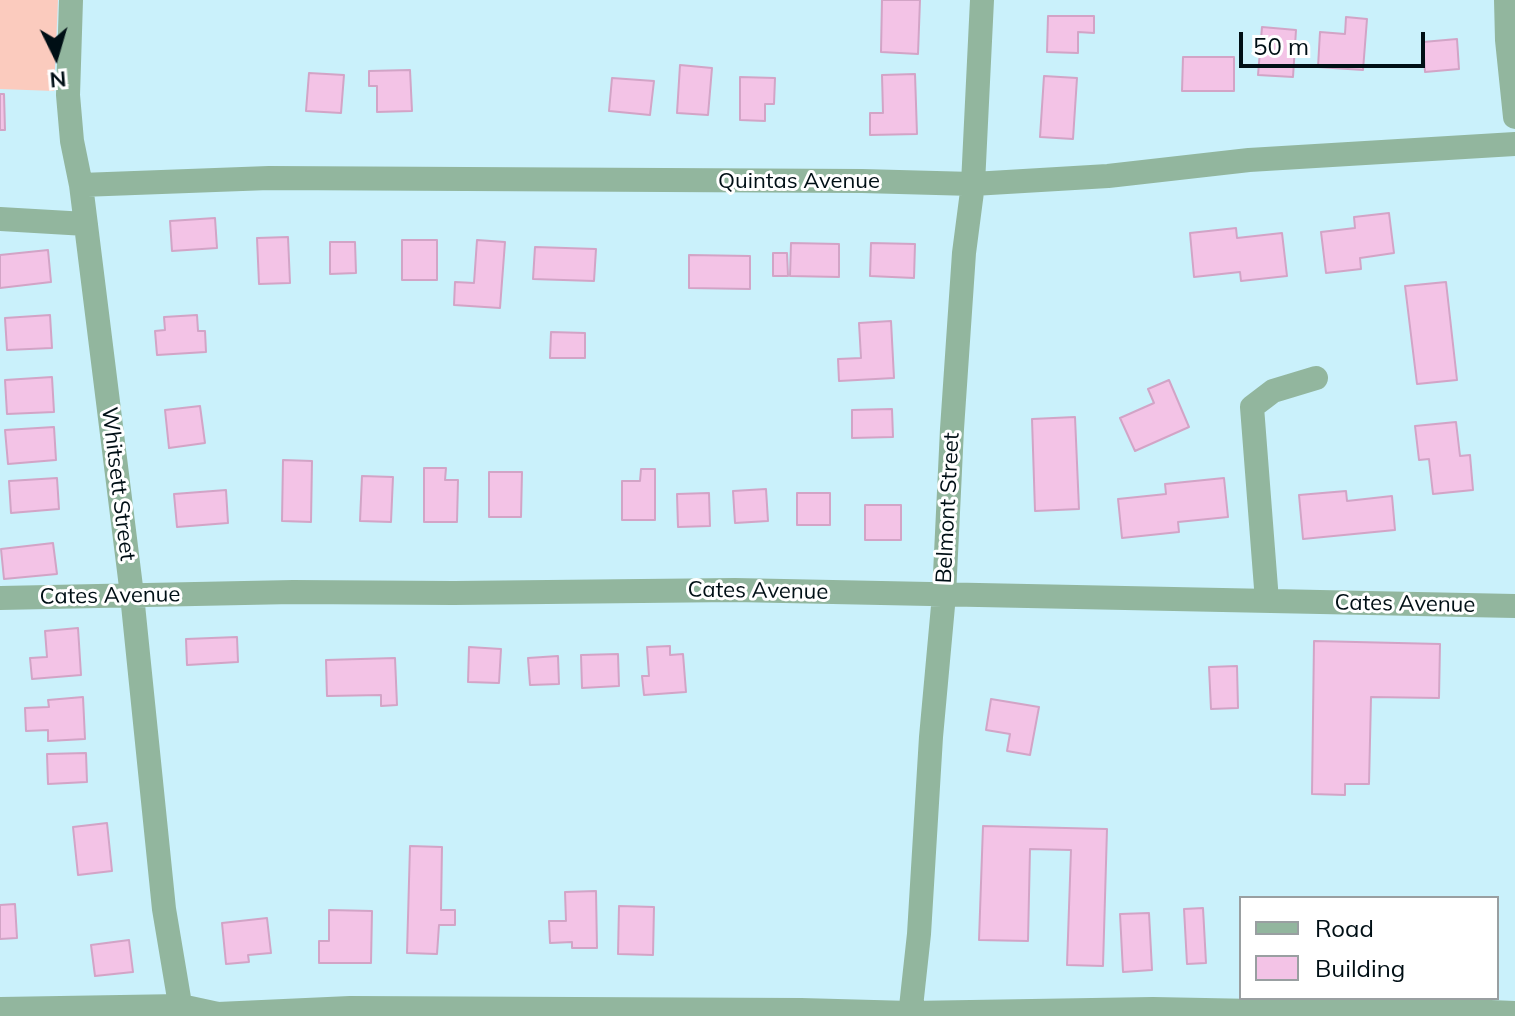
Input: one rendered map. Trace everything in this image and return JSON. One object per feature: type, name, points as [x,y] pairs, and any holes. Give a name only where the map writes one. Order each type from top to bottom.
[{"type":"street","name":"Whitsett Street","points":[[71,0],[68,95],[72,141],[81,185],[132,595],[164,909],[182,1011]]},
{"type":"street","name":"Belmont Street","points":[[910,1014],[919,934],[931,737],[944,595],[964,253],[973,184],[982,0]]},
{"type":"street","points":[[1506,0],[1515,117]]},
{"type":"street","name":"Quintas Avenue","points":[[81,185],[269,178],[973,184],[1108,176],[1249,160],[1515,144]]},
{"type":"street","points":[[0,219],[86,224]]},
{"type":"street","points":[[1267,601],[1252,407],[1273,391],[1316,378]]},
{"type":"street","name":"Cates Avenue","points":[[0,598],[293,592],[735,590],[1515,606]]},
{"type":"street","points":[[0,1009],[218,1014],[350,1008],[801,1010],[910,1014],[1369,1007],[1515,1013]]},
{"type":"shaded area","points":[[0,0],[58,0],[54,91],[0,89]]},
{"type":"building","points":[[882,0],[920,0],[918,54],[881,52]]},
{"type":"building","points":[[1048,16],[1094,16],[1094,33],[1078,32],[1078,53],[1047,52]]},
{"type":"building","points":[[1346,17],[1367,19],[1363,70],[1318,67],[1320,32],[1345,34]]},
{"type":"building","points":[[1262,27],[1296,30],[1293,77],[1258,75]]},
{"type":"building","points":[[1457,39],[1459,69],[1425,72],[1423,42]]},
{"type":"building","points":[[1183,57],[1234,57],[1234,91],[1182,91]]},
{"type":"building","points":[[680,65],[712,68],[708,115],[677,113]]},
{"type":"building","points":[[410,70],[412,111],[377,112],[377,86],[369,86],[369,71]]},
{"type":"building","points":[[309,73],[344,75],[341,113],[306,111]]},
{"type":"building","points":[[915,74],[917,134],[870,135],[870,113],[883,113],[882,75]]},
{"type":"building","points":[[1044,76],[1077,78],[1073,139],[1040,137]]},
{"type":"building","points":[[740,77],[775,78],[774,104],[765,104],[765,121],[740,120]]},
{"type":"building","points":[[612,78],[654,81],[650,115],[609,111]]},
{"type":"building","points":[[0,94],[4,94],[5,130],[0,130]]},
{"type":"building","points":[[1389,213],[1394,253],[1360,258],[1361,269],[1326,273],[1321,232],[1355,228],[1354,217]]},
{"type":"building","points":[[215,218],[217,248],[172,251],[170,221]]},
{"type":"building","points":[[1236,228],[1237,238],[1282,233],[1287,276],[1241,281],[1240,272],[1194,277],[1190,233]]},
{"type":"building","points":[[288,237],[290,283],[259,284],[257,238]]},
{"type":"building","points":[[402,240],[437,240],[437,280],[402,280]]},
{"type":"building","points":[[477,240],[505,242],[500,308],[454,305],[455,282],[474,283]]},
{"type":"building","points":[[330,242],[355,242],[356,273],[330,274]]},
{"type":"building","points":[[791,243],[839,244],[839,277],[790,276]]},
{"type":"building","points":[[871,243],[915,244],[914,278],[870,276]]},
{"type":"building","points":[[535,247],[596,249],[594,281],[533,279]]},
{"type":"building","points":[[48,250],[51,282],[0,288],[0,255]]},
{"type":"building","points":[[773,253],[787,253],[788,276],[773,276]]},
{"type":"building","points":[[689,255],[750,256],[750,289],[689,288]]},
{"type":"building","points":[[1446,282],[1457,380],[1417,384],[1405,286]]},
{"type":"building","points":[[50,315],[52,348],[7,350],[5,318]]},
{"type":"building","points":[[197,315],[198,331],[205,331],[206,352],[157,355],[155,331],[165,330],[164,317]]},
{"type":"building","points":[[891,321],[894,378],[839,381],[838,359],[861,358],[859,323]]},
{"type":"building","points":[[551,332],[585,333],[585,358],[550,358]]},
{"type":"building","points":[[52,377],[54,412],[7,414],[5,380]]},
{"type":"building","points":[[1169,380],[1189,427],[1135,451],[1120,418],[1154,403],[1148,389]]},
{"type":"building","points":[[200,406],[205,443],[169,448],[165,410]]},
{"type":"building","points":[[892,409],[893,437],[852,438],[852,410]]},
{"type":"building","points":[[1075,417],[1079,509],[1035,511],[1032,419]]},
{"type":"building","points":[[1456,422],[1460,456],[1470,455],[1473,490],[1433,494],[1429,459],[1419,460],[1415,426]]},
{"type":"building","points":[[54,427],[56,460],[8,464],[5,430]]},
{"type":"building","points":[[283,460],[312,461],[311,522],[282,521]]},
{"type":"building","points":[[424,468],[446,468],[445,480],[458,480],[457,522],[424,522]]},
{"type":"building","points":[[641,469],[655,469],[655,520],[622,520],[622,481],[640,481]]},
{"type":"building","points":[[489,472],[522,472],[521,517],[489,517]]},
{"type":"building","points":[[362,476],[393,477],[391,522],[360,521]]},
{"type":"building","points":[[57,478],[59,509],[11,513],[9,481]]},
{"type":"building","points":[[1224,478],[1228,517],[1178,522],[1179,532],[1122,538],[1118,499],[1166,494],[1165,484]]},
{"type":"building","points":[[766,489],[768,521],[735,523],[733,491]]},
{"type":"building","points":[[226,490],[228,523],[177,527],[174,494]]},
{"type":"building","points":[[1346,491],[1347,501],[1392,496],[1395,530],[1303,539],[1299,495]]},
{"type":"building","points":[[709,493],[710,526],[678,527],[677,494]]},
{"type":"building","points":[[797,493],[830,493],[830,525],[797,525]]},
{"type":"building","points":[[865,505],[901,505],[901,540],[865,540]]},
{"type":"building","points":[[53,543],[57,574],[4,579],[1,549]]},
{"type":"building","points":[[78,628],[81,675],[32,679],[30,658],[47,657],[45,631]]},
{"type":"building","points":[[237,637],[238,662],[187,665],[186,639]]},
{"type":"building","points":[[1314,641],[1440,644],[1439,698],[1371,697],[1369,784],[1345,784],[1345,795],[1312,794]]},
{"type":"building","points":[[670,646],[670,655],[683,654],[686,692],[644,695],[642,676],[649,676],[647,647]]},
{"type":"building","points":[[469,647],[501,649],[499,683],[468,682]]},
{"type":"building","points":[[618,654],[619,686],[582,688],[581,655]]},
{"type":"building","points":[[558,656],[559,684],[530,685],[528,658]]},
{"type":"building","points":[[395,658],[397,705],[381,706],[381,695],[327,696],[326,660]]},
{"type":"building","points":[[1237,666],[1238,708],[1211,709],[1209,667]]},
{"type":"building","points":[[83,697],[85,739],[48,741],[48,730],[26,731],[25,708],[49,707],[48,700]]},
{"type":"building","points":[[991,699],[1039,707],[1030,755],[1007,751],[1010,734],[986,730]]},
{"type":"building","points":[[86,753],[87,782],[48,784],[47,754]]},
{"type":"building","points":[[107,823],[112,871],[78,875],[73,827]]},
{"type":"building","points":[[983,826],[1107,829],[1103,966],[1067,965],[1071,850],[1030,849],[1028,941],[979,940]]},
{"type":"building","points":[[410,846],[442,847],[441,910],[455,910],[455,925],[439,925],[437,954],[407,953]]},
{"type":"building","points":[[596,891],[597,948],[572,948],[572,942],[550,943],[549,921],[566,921],[565,892]]},
{"type":"building","points":[[15,904],[17,938],[0,939],[0,905]]},
{"type":"building","points":[[619,906],[654,907],[653,955],[618,954]]},
{"type":"building","points":[[1203,908],[1206,963],[1187,964],[1184,909]]},
{"type":"building","points":[[329,910],[372,911],[371,963],[319,963],[319,941],[329,941]]},
{"type":"building","points":[[1149,913],[1152,970],[1123,972],[1120,914]]},
{"type":"building","points":[[267,918],[271,953],[248,955],[249,962],[226,964],[222,923]]},
{"type":"building","points":[[129,940],[133,972],[95,976],[91,945]]}]
